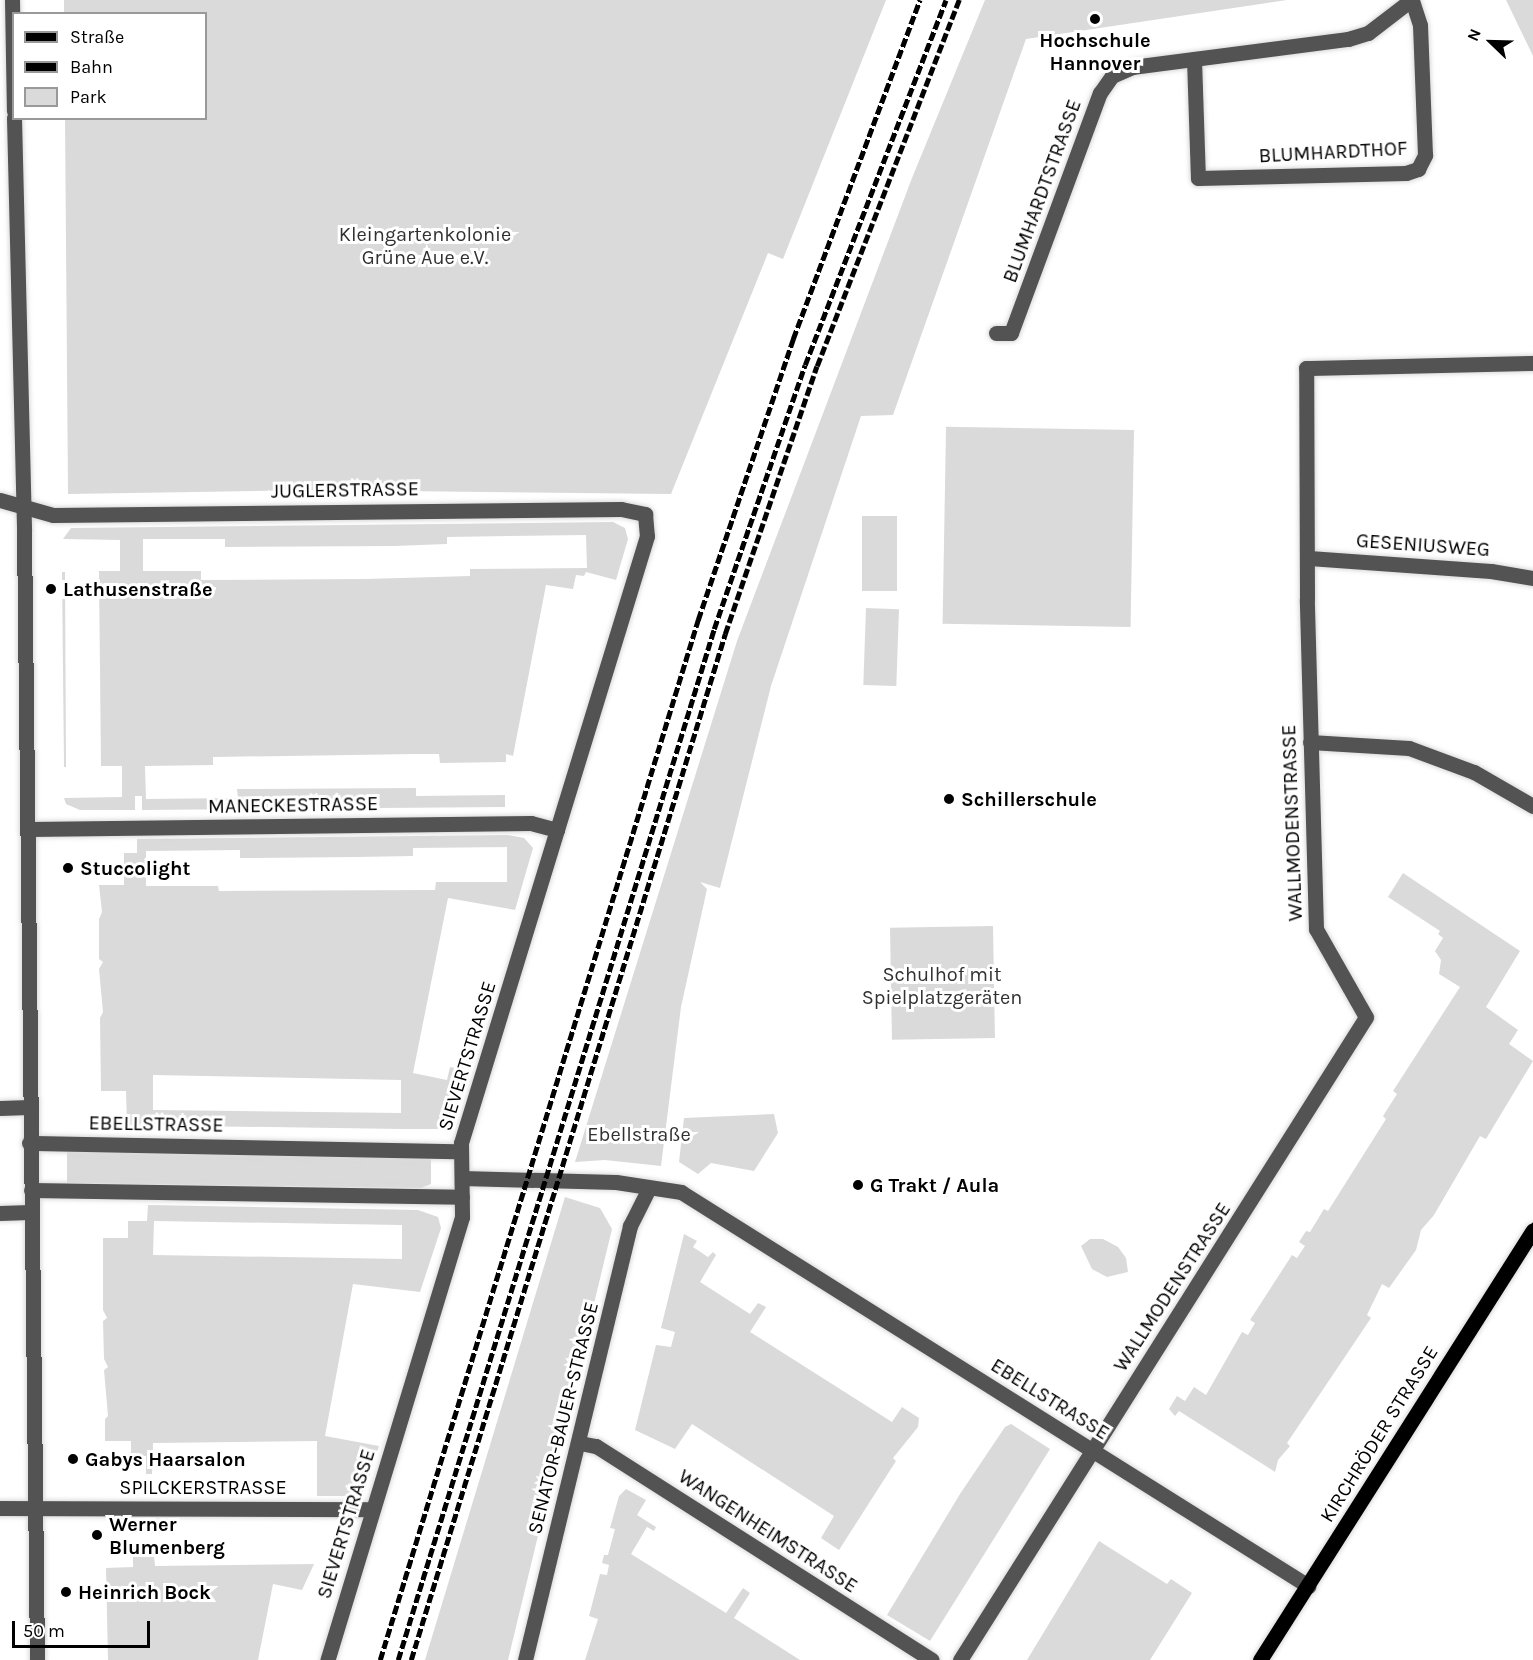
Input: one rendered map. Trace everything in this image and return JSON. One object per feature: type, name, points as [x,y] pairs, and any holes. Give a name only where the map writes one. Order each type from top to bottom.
[{"type":"main road","name":"KIRCHRÖDER STRASSE","points":[[1260,1660],[1533,1230]]},
{"type":"street","name":"BLUMHARDTSTRASSE","points":[[996,333],[1011,333],[1106,83],[1120,71],[1132,67],[1348,39],[1368,33],[1412,0]]},
{"type":"street","name":"BLUMHARDTHOF","points":[[1194,59],[1198,178],[1406,173],[1418,169],[1425,155],[1420,25],[1412,0]]},
{"type":"street","points":[[14,120],[24,506],[29,829],[28,1107],[37,1660]]},
{"type":"street","name":"WALLMODENSTRASSE","points":[[960,1660],[1366,1017],[1316,929],[1310,742],[1306,368],[1533,363]]},
{"type":"street","points":[[0,500],[24,506]]},
{"type":"street","name":"JUGLERSTRASSE","points":[[24,506],[52,515],[621,509],[645,514],[647,536]]},
{"type":"street","name":"SIEVERTSTRASSE","points":[[327,1660],[462,1217],[461,1151],[647,536]]},
{"type":"street","name":"GESENIUSWEG","points":[[1309,558],[1479,570],[1533,578]]},
{"type":"street","points":[[1310,742],[1409,748],[1474,772],[1533,806]]},
{"type":"street","name":"MANECKESTRASSE","points":[[29,829],[531,824],[557,830]]},
{"type":"street","points":[[0,1108],[28,1107]]},
{"type":"street","name":"EBELLSTRASSE","points":[[29,1143],[461,1151]]},
{"type":"street","name":"EBELLSTRASSE","points":[[462,1178],[581,1180],[681,1192],[1308,1587]]},
{"type":"street","name":"SENATOR-BAUER-STRASSE","points":[[525,1660],[580,1443],[630,1226],[649,1188]]},
{"type":"street","points":[[31,1190],[462,1197]]},
{"type":"street","points":[[0,1213],[30,1212]]},
{"type":"street","name":"WANGENHEIMSTRASSE","points":[[580,1443],[596,1446],[932,1660]]},
{"type":"street","name":"SPILCKERSTRASSE","points":[[0,1508],[372,1509]]},
{"type":"green space","name":"Kleingartenkolonie Grüne Aue e.V.","points":[[64,0],[886,0],[783,259],[768,253],[671,494],[309,490],[68,494],[65,120],[207,120],[207,12],[64,12]]},
{"type":"green space","name":"Ebellstraße","points":[[985,0],[1287,0],[1026,39],[893,415],[861,416],[771,686],[720,888],[700,882],[707,889],[681,1007],[661,1166],[605,1160],[575,1162],[737,641],[912,178]]},
{"type":"green space","points":[[1506,0],[1533,0],[1533,56]]},
{"type":"green space","points":[[946,427],[1134,430],[1131,627],[943,624]]},
{"type":"green space","points":[[862,516],[897,516],[897,591],[862,591]]},
{"type":"green space","points":[[613,522],[625,528],[628,539],[616,580],[586,572],[584,576],[576,575],[573,589],[546,585],[513,756],[506,754],[506,762],[440,763],[439,754],[415,754],[213,757],[213,765],[145,766],[146,799],[238,798],[237,789],[416,788],[416,796],[505,795],[505,807],[142,810],[142,796],[135,796],[135,810],[80,810],[66,804],[64,798],[122,797],[122,766],[101,766],[99,576],[99,571],[120,571],[120,540],[63,539],[71,528]],"holes":[[[586,535],[587,568],[470,569],[470,576],[201,580],[201,571],[143,571],[143,539],[225,539],[225,547],[394,546],[447,544],[447,537]]]},
{"type":"green space","points":[[62,572],[65,572],[66,767],[64,767]]},
{"type":"green space","points":[[866,608],[899,609],[896,686],[863,685]]},
{"type":"green space","points":[[508,835],[524,838],[533,848],[515,910],[448,898],[413,1073],[447,1080],[450,1067],[465,1070],[449,1120],[437,1129],[127,1125],[126,1091],[101,1091],[100,1018],[103,1012],[99,969],[103,962],[99,959],[99,919],[102,912],[99,885],[124,885],[124,853],[137,853],[137,839]],"holes":[[[507,847],[507,882],[436,882],[435,890],[219,891],[218,886],[146,886],[146,851],[240,850],[240,858],[356,857],[413,856],[413,848]],[[153,1075],[401,1080],[401,1113],[153,1110]]]},
{"type":"green space","points":[[1403,873],[1520,951],[1486,1007],[1518,1030],[1509,1044],[1533,1061],[1486,1139],[1480,1136],[1434,1215],[1421,1230],[1416,1250],[1389,1288],[1382,1284],[1367,1315],[1371,1318],[1287,1443],[1290,1446],[1278,1460],[1275,1472],[1179,1411],[1175,1416],[1169,1409],[1177,1396],[1185,1401],[1194,1387],[1206,1395],[1242,1332],[1248,1335],[1255,1323],[1250,1320],[1292,1255],[1297,1258],[1305,1246],[1299,1242],[1306,1231],[1310,1232],[1324,1209],[1328,1211],[1386,1119],[1383,1116],[1397,1094],[1393,1091],[1460,987],[1439,974],[1441,960],[1435,951],[1443,938],[1438,934],[1440,931],[1388,897]]},
{"type":"green space","name":"Schulhof mit Spielplatzgeräten","points":[[993,926],[995,1038],[892,1040],[890,928]]},
{"type":"green space","points":[[774,1114],[778,1133],[754,1171],[711,1163],[698,1174],[679,1162],[684,1118]]},
{"type":"green space","points":[[67,1150],[420,1154],[431,1159],[431,1184],[421,1188],[67,1183]]},
{"type":"green space","points":[[565,1197],[600,1208],[612,1229],[508,1660],[425,1660]]},
{"type":"green space","points":[[148,1205],[418,1210],[438,1217],[441,1228],[420,1292],[353,1284],[325,1436],[379,1446],[364,1491],[351,1496],[317,1496],[317,1441],[153,1443],[152,1474],[146,1474],[146,1456],[131,1456],[131,1441],[105,1441],[105,1419],[108,1416],[104,1370],[108,1367],[104,1359],[103,1321],[107,1318],[103,1310],[103,1238],[128,1238],[128,1221],[147,1221]],"holes":[[[154,1221],[402,1225],[402,1259],[153,1255]]]},
{"type":"green space","points":[[684,1234],[697,1241],[693,1247],[708,1257],[713,1252],[716,1255],[700,1282],[750,1314],[758,1303],[766,1307],[750,1332],[892,1422],[902,1407],[919,1418],[918,1427],[893,1458],[896,1461],[839,1550],[821,1538],[834,1516],[692,1424],[675,1449],[635,1430],[656,1345],[671,1347],[675,1332],[661,1328]]},
{"type":"green space","points":[[1090,1239],[1103,1239],[1118,1247],[1126,1258],[1128,1272],[1107,1277],[1092,1269],[1081,1246]]},
{"type":"green space","points":[[1011,1424],[1050,1449],[930,1641],[887,1615],[960,1494],[1005,1427]]},
{"type":"green space","points":[[626,1489],[646,1500],[637,1515],[656,1527],[654,1531],[647,1527],[631,1554],[726,1613],[743,1588],[750,1593],[734,1618],[800,1660],[585,1660],[598,1619],[589,1616],[600,1574],[607,1575],[609,1565],[602,1563],[604,1555],[608,1555],[615,1529],[610,1528],[619,1496]]},
{"type":"green space","points":[[1099,1541],[1167,1584],[1171,1579],[1192,1593],[1150,1660],[1027,1660]]},
{"type":"green space","points":[[133,1556],[154,1556],[155,1566],[314,1564],[302,1590],[273,1584],[258,1660],[108,1660],[106,1568],[133,1567]]},
{"type":"tram line","points":[[1256,1660],[1533,1224]]},
{"type":"tram line","points":[[1300,1607],[1533,1241]]},
{"type":"railway","points":[[380,1660],[698,620],[793,339],[920,0]]},
{"type":"railway","points":[[398,1660],[714,629],[805,365],[946,0]]},
{"type":"railway","points":[[411,1660],[725,634],[817,366],[959,0]]},
{"type":"place","name":"Hochschule Hannover","points":[[1095,19]]},
{"type":"place","name":"Lathusenstraße","points":[[51,589]]},
{"type":"place","name":"Schillerschule","points":[[949,799]]},
{"type":"place","name":"Stuccolight","points":[[68,868]]},
{"type":"place","name":"G Trakt / Aula","points":[[858,1185]]},
{"type":"place","name":"Gabys Haarsalon","points":[[73,1459]]},
{"type":"place","name":"Werner Blumenberg","points":[[97,1535]]},
{"type":"place","name":"Heinrich Bock","points":[[66,1592]]}]
